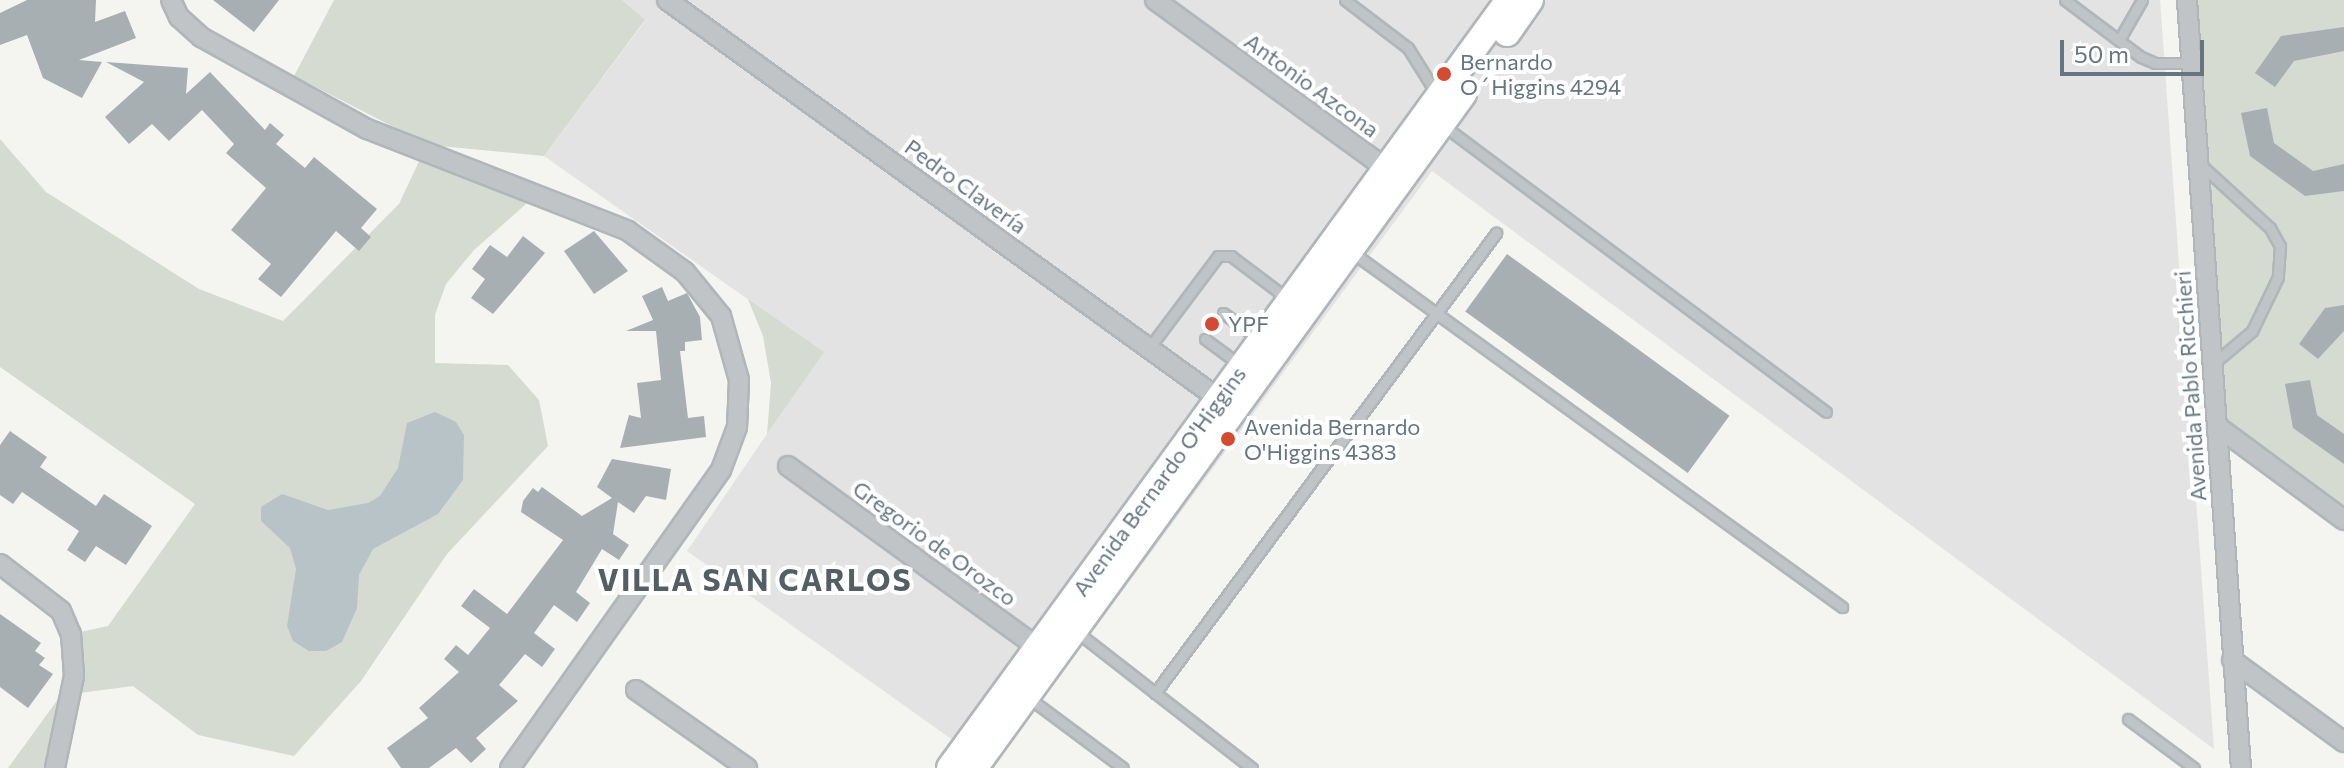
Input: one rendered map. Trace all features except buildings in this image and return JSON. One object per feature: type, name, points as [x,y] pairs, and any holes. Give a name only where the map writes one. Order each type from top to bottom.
[{"type":"main road","name":"Avenida Bernardo O'Higgins","points":[[950,768],[1045,653],[1228,405],[1394,174],[1509,0]]},
{"type":"main road","name":"Avenida Bernardo O'Higgins","points":[[1436,112],[1530,0]]},
{"type":"main road","name":"Avenida Bernardo O'Higgins","points":[[974,768],[1027,696],[1045,653],[1075,630],[1228,405],[1243,367],[1261,341],[1291,301],[1343,245]]},
{"type":"street","points":[[171,0],[179,17],[201,37],[367,129],[639,237],[685,272],[721,316],[739,380],[737,427],[721,470],[510,768]]},
{"type":"street","name":"Pedro Clavería","points":[[667,0],[1228,405]]},
{"type":"street","name":"Antonio Azcona","points":[[1155,0],[1394,174]]},
{"type":"street","name":"Avenida Pablo Ricchieri","points":[[2187,0],[2241,768]]},
{"type":"street","points":[[2217,426],[2344,520]]},
{"type":"street","name":"Gregorio de Orozco","points":[[788,466],[1045,653]]},
{"type":"street","points":[[0,564],[61,611],[71,634],[73,685],[55,768]]},
{"type":"street","points":[[2232,660],[2344,742]]},
{"type":"street","points":[[636,690],[747,768]]},
{"type":"lane","points":[[1345,0],[1408,48],[1436,112],[1826,412]]},
{"type":"lane","points":[[2065,0],[2155,63],[2191,63]]},
{"type":"lane","points":[[2119,40],[2142,0]]},
{"type":"lane","points":[[2198,162],[2270,228],[2280,246],[2278,277],[2252,331],[2212,365]]},
{"type":"lane","points":[[1155,693],[1496,233]]},
{"type":"lane","points":[[1343,245],[1842,607]]},
{"type":"lane","points":[[1149,348],[1172,315],[1195,293],[1213,259],[1226,254],[1291,301]]},
{"type":"lane","points":[[1223,313],[1261,341]]},
{"type":"lane","points":[[1172,315],[1182,322]]},
{"type":"lane","points":[[1205,339],[1243,367]]},
{"type":"lane","points":[[1075,630],[1252,768]]},
{"type":"lane","points":[[1027,696],[1123,768]]},
{"type":"lane","points":[[2128,719],[2194,768]]},
{"type":"shaded area","points":[[334,0],[622,0],[645,20],[544,156],[429,145],[294,76]]},
{"type":"shaded area","points":[[622,0],[2160,0],[2214,749],[1432,171],[992,768],[687,551],[823,352],[544,156],[645,21]]},
{"type":"shaded area","points":[[2187,0],[2344,0],[2344,520],[2217,426]]},
{"type":"shaded area","points":[[0,139],[46,192],[199,289],[283,321],[399,204],[423,153],[535,196],[474,250],[446,284],[435,315],[435,363],[508,365],[539,400],[548,446],[447,554],[361,681],[294,756],[198,735],[133,686],[72,694],[55,768],[8,768],[72,680],[71,634],[108,626],[195,504],[0,367]]},
{"type":"shaded area","points":[[748,299],[824,352],[767,434],[771,383],[763,336]]},
{"type":"shaded area","points":[[435,412],[456,422],[464,435],[463,480],[438,514],[373,549],[359,575],[357,608],[342,642],[326,651],[309,651],[293,641],[287,626],[296,569],[290,548],[261,521],[261,507],[282,494],[328,510],[368,503],[380,496],[398,468],[407,423]]},
{"type":"place","name":"Bernardo O´Higgins 4294","points":[[1444,74]]},
{"type":"place","name":"YPF","points":[[1212,324]]},
{"type":"place","name":"Avenida Bernardo O'Higgins 4383","points":[[1228,439]]},
{"type":"district","name":"VILLA SAN CARLOS","points":[[755,579]]}]
